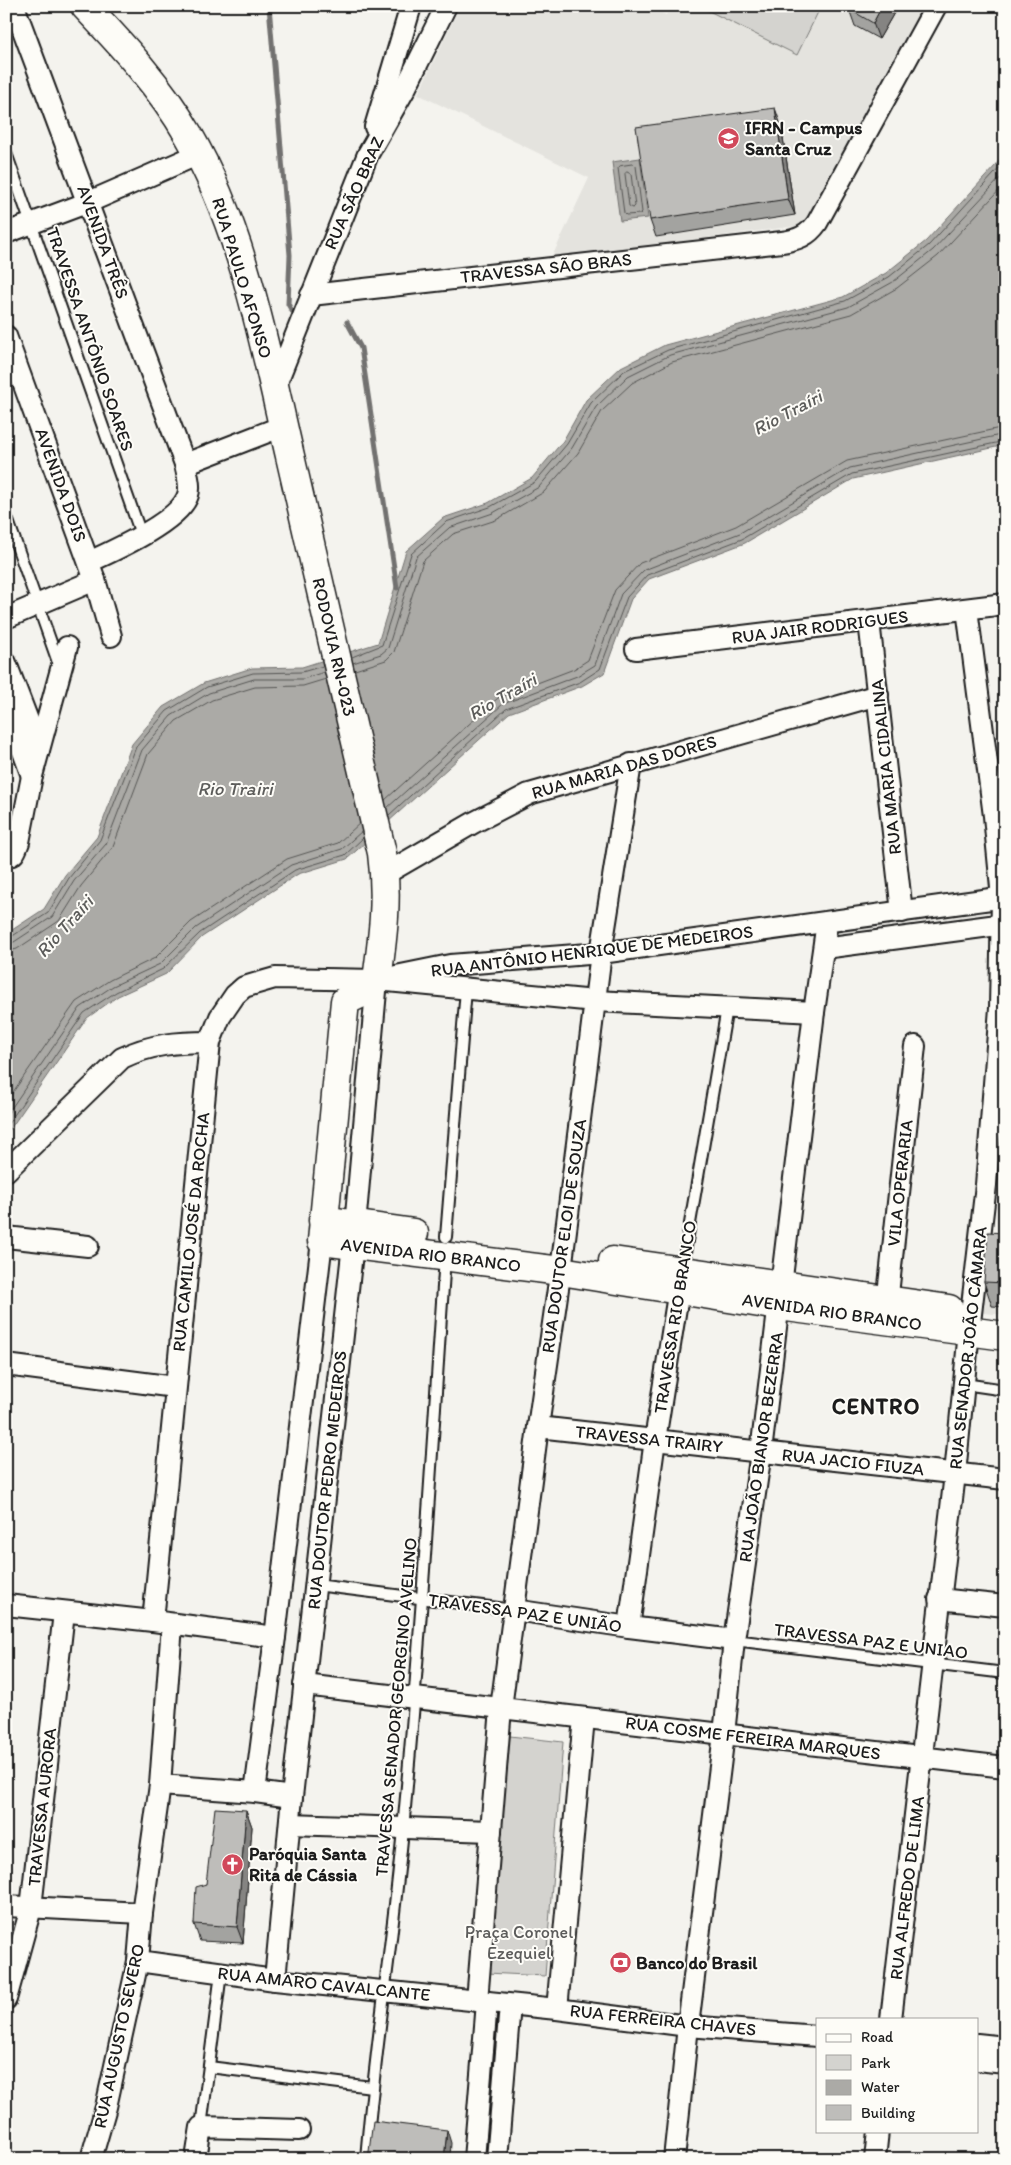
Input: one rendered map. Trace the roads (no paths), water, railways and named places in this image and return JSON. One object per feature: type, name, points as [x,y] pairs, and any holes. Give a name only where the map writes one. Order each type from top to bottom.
[{"type":"main road","name":"RUA PAULO AFONSO","points":[[85,6],[148,78],[183,125],[199,154],[218,196],[236,246],[285,434]]},
{"type":"main road","name":"RODOVIA RN-023","points":[[285,434],[383,864]]},
{"type":"main road","name":"RUA DOUTOR PEDRO MEDEIROS","points":[[323,1231],[345,1001],[362,993],[377,980],[385,921],[383,864]]},
{"type":"main road","name":"AVENIDA RIO BRANCO","points":[[323,1231],[562,1262],[781,1296],[970,1322],[1005,1336]]},
{"type":"main road","name":"AVENIDA RIO BRANCO","points":[[970,1322],[1005,1318]]},
{"type":"street","name":"AVENIDA TRÊS","points":[[14,6],[89,202],[187,472]]},
{"type":"street","points":[[368,154],[411,6]]},
{"type":"street","name":"RUA SÃO BRAZ","points":[[274,386],[368,154],[406,89],[446,6]]},
{"type":"street","name":"TRAVESSA SÃO BRAS","points":[[311,295],[782,242],[806,235],[817,223],[936,6]]},
{"type":"street","points":[[6,233],[89,202],[199,154]]},
{"type":"street","name":"AVENIDA DOIS","points":[[6,336],[92,571],[112,636]]},
{"type":"street","points":[[6,618],[38,604],[92,571],[142,537],[186,502],[189,492],[187,472],[285,434]]},
{"type":"street","name":"RUA JAIR RODRIGUES","points":[[636,649],[1005,604]]},
{"type":"street","name":"RUA SENADOR JOÃO CÂMARA","points":[[922,1758],[955,1474],[1001,1039],[1004,924],[999,816],[967,609]]},
{"type":"street","name":"RUA MARIA CIDALINA","points":[[869,621],[902,912]]},
{"type":"street","points":[[6,856],[15,853],[19,842],[32,776],[68,647]]},
{"type":"street","points":[[6,663],[10,706],[32,776]]},
{"type":"street","name":"RUA MARIA DAS DORES","points":[[383,864],[529,794],[878,695]]},
{"type":"street","points":[[10,706],[39,749]]},
{"type":"street","name":"RUA DOUTOR ELOI DE SOUZA","points":[[474,2159],[491,1831],[501,1708],[562,1262],[595,1001],[630,764]]},
{"type":"street","name":"RUA ANTÔNIO HENRIQUE DE MEDEIROS","points":[[377,980],[450,965],[602,953],[1003,897]]},
{"type":"street","name":"RUA JOÃO BIANOR BEZERRA","points":[[674,2159],[734,1640],[761,1452],[814,1012],[827,922]]},
{"type":"street","points":[[824,948],[1004,924]]},
{"type":"street","name":"RUA CAMILO JOSÉ DA ROCHA","points":[[160,1785],[163,1623],[175,1387],[210,1042],[220,1017],[228,1005],[244,987],[251,984],[275,978],[377,980]]},
{"type":"street","name":"RUA ANTÔNIO HENRIQUE DE MEDEIROS","points":[[377,980],[595,1001],[814,1012]]},
{"type":"street","name":"RUA DOUTOR PEDRO MEDEIROS","points":[[275,1980],[292,1797],[354,1236],[377,980]]},
{"type":"street","points":[[6,1171],[122,1058],[142,1049],[160,1044],[210,1042]]},
{"type":"street","name":"VILA OPERARIA","points":[[886,1310],[915,1046]]},
{"type":"street","name":"RUA DOUTOR PEDRO MEDEIROS","points":[[255,1792],[323,1231]]},
{"type":"street","points":[[6,1237],[88,1246]]},
{"type":"street","name":"TRAVESSA RIO BRANCO","points":[[629,1628],[655,1440],[681,1281]]},
{"type":"street","points":[[6,1365],[175,1387]]},
{"type":"street","name":"TRAVESSA TRAIRY","points":[[538,1427],[761,1452]]},
{"type":"street","name":"RUA JACIO FIUZA","points":[[761,1452],[1005,1480]]},
{"type":"street","points":[[939,1600],[1005,1606]]},
{"type":"street","points":[[6,1605],[275,1637]]},
{"type":"street","name":"TRAVESSA PAZ E UNIÃO","points":[[514,1610],[629,1628],[734,1640]]},
{"type":"street","name":"TRAVESSA AURORA","points":[[6,1999],[31,1908],[64,1612]]},
{"type":"street","name":"RUA COSME FEREIRA MARQUES","points":[[304,1685],[1005,1767]]},
{"type":"street","points":[[558,2009],[584,1718]]},
{"type":"street","name":"RUA ALFREDO DE LIMA","points":[[891,2018],[922,1758]]},
{"type":"street","points":[[160,1785],[255,1792],[292,1797]]},
{"type":"street","name":"RUA AUGUSTO SEVERO","points":[[92,2159],[106,2106],[138,1961],[142,1913],[160,1785]]},
{"type":"street","points":[[290,1824],[491,1831]]},
{"type":"street","points":[[6,1906],[142,1913]]},
{"type":"street","name":"RUA AMARO CAVALCANTE","points":[[138,1961],[275,1980],[386,1990],[510,2005]]},
{"type":"street","points":[[497,2159],[510,2005]]},
{"type":"street","name":"RUA FERREIRA CHAVES","points":[[510,2005],[558,2009],[688,2026],[816,2036]]},
{"type":"street","points":[[978,2044],[1005,2047]]},
{"type":"street","points":[[978,2060],[1005,2063]]},
{"type":"street","points":[[196,2159],[201,2127],[299,2130]]},
{"type":"street","points":[[875,2159],[878,2132]]},
{"type":"lane","name":"TRAVESSA ANTÔNIO SOARES","points":[[6,153],[142,537]]},
{"type":"lane","points":[[6,515],[61,671]]},
{"type":"lane","name":"TRAVESSA SENADOR GEORGINO AVELINO","points":[[366,2159],[372,2087],[386,1990],[403,1829],[422,1598],[466,990]]},
{"type":"lane","name":"TRAVESSA RIO BRANCO","points":[[681,1281],[727,1008]]},
{"type":"lane","points":[[964,1384],[1005,1390]]},
{"type":"lane","name":"TRAVESSA PAZ E UNIÃO","points":[[316,1585],[514,1610]]},
{"type":"lane","name":"TRAVESSA PAZ E UNIAO","points":[[734,1640],[932,1666],[1005,1673]]},
{"type":"lane","points":[[201,2127],[220,1973]]},
{"type":"lane","points":[[209,2067],[372,2087]]},
{"type":"water","name":"Rio Trairi","points":[[1005,153],[1005,445],[853,479],[745,543],[649,579],[631,599],[604,673],[582,686],[509,713],[347,859],[298,874],[202,937],[166,974],[118,996],[87,1018],[6,1135],[6,934],[44,909],[65,875],[97,837],[132,744],[163,707],[204,683],[252,668],[302,667],[378,643],[406,551],[443,518],[488,503],[532,478],[563,441],[586,400],[621,367],[665,345],[843,297],[886,273],[926,241]]},
{"type":"water","points":[[640,158],[648,218],[620,221],[612,162]]},
{"type":"waterway","points":[[269,6],[290,255],[288,304],[292,311]]},
{"type":"waterway","points":[[347,322],[361,348],[397,588]]},
{"type":"place","name":"IFRN - Campus Santa Cruz","points":[[729,138]]},
{"type":"place","name":"Paróquia Santa Rita de Cássia","points":[[233,1864]]},
{"type":"place","name":"Banco do Brasil","points":[[620,1963]]},
{"type":"district","name":"CENTRO","points":[[876,1406]]},
{"type":"water label","name":"Rio Traíri","points":[[787,412]]},
{"type":"water label","name":"Rio Traíri","points":[[502,696]]},
{"type":"water label","name":"Rio Traíri","points":[[64,926]]},
{"type":"park label","name":"Praça Coronel Ezequiel","points":[[519,1942]]}]
